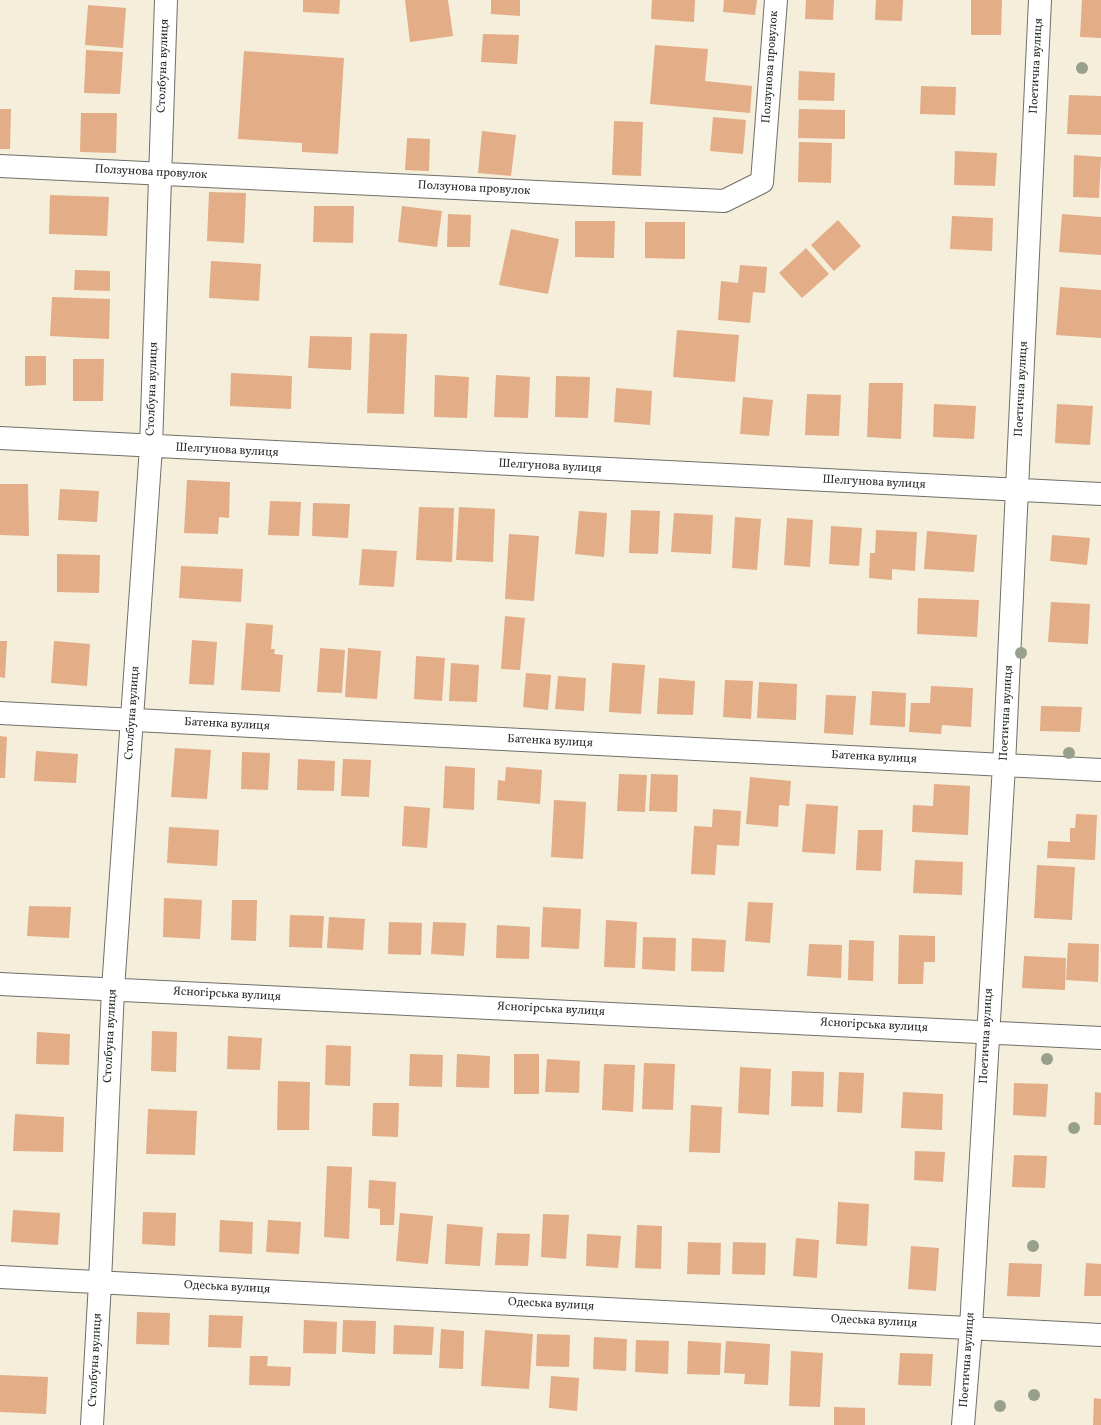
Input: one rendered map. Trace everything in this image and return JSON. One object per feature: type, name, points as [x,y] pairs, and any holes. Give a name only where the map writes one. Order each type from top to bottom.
[{"type":"street","name":"Столбуна вулиця","points":[[92,1425],[113,989],[151,447],[166,0]]},
{"type":"street","name":"Ползунова провулок","points":[[0,166],[724,201],[762,182],[776,0]]},
{"type":"street","name":"Поетична вулиця","points":[[963,1425],[971,1327],[987,1031],[1004,765],[1040,0]]},
{"type":"street","name":"Шелгунова вулиця","points":[[0,438],[151,447],[1101,494]]},
{"type":"street","name":"Батенка вулиця","points":[[0,713],[1101,770]]},
{"type":"street","name":"Ясногірська вулиця","points":[[0,984],[987,1031],[1101,1038]]},
{"type":"street","name":"Одеська вулиця","points":[[0,1277],[1101,1335]]},
{"type":"building","points":[[303,0],[340,0],[339,14],[303,12]]},
{"type":"building","points":[[405,0],[448,0],[453,36],[410,42]]},
{"type":"building","points":[[491,0],[520,0],[520,16],[491,14]]},
{"type":"building","points":[[652,0],[695,0],[694,22],[651,19]]},
{"type":"building","points":[[724,0],[757,0],[755,15],[723,12]]},
{"type":"building","points":[[806,0],[834,0],[833,20],[805,19]]},
{"type":"building","points":[[876,0],[903,0],[902,21],[875,20]]},
{"type":"building","points":[[971,0],[1002,0],[1001,35],[971,35]]},
{"type":"building","points":[[1082,0],[1101,0],[1101,38],[1080,37]]},
{"type":"building","points":[[88,5],[126,8],[123,48],[85,45]]},
{"type":"building","points":[[483,34],[519,35],[517,64],[481,62]]},
{"type":"building","points":[[655,45],[708,49],[705,81],[752,86],[750,113],[650,104]]},
{"type":"building","points":[[86,50],[123,52],[120,94],[84,93]]},
{"type":"building","points":[[244,51],[344,58],[338,154],[302,152],[302,143],[238,139]]},
{"type":"building","points":[[799,71],[835,73],[834,101],[798,100]]},
{"type":"building","points":[[921,86],[956,87],[955,115],[920,114]]},
{"type":"building","points":[[1069,95],[1101,96],[1101,135],[1067,134]]},
{"type":"building","points":[[0,109],[11,109],[10,149],[0,149]]},
{"type":"building","points":[[799,109],[845,110],[845,139],[798,138]]},
{"type":"building","points":[[81,113],[117,113],[116,153],[80,152]]},
{"type":"building","points":[[713,117],[746,120],[743,154],[710,151]]},
{"type":"building","points":[[614,121],[643,122],[641,176],[612,175]]},
{"type":"building","points":[[482,131],[516,135],[511,176],[478,173]]},
{"type":"building","points":[[407,138],[430,139],[429,171],[405,170]]},
{"type":"building","points":[[799,142],[832,143],[831,183],[798,182]]},
{"type":"building","points":[[955,151],[997,153],[995,186],[954,185]]},
{"type":"building","points":[[1074,155],[1101,157],[1099,198],[1073,197]]},
{"type":"building","points":[[209,192],[246,193],[244,243],[207,241]]},
{"type":"building","points":[[50,195],[109,197],[107,236],[49,234]]},
{"type":"building","points":[[314,206],[354,206],[353,243],[313,242]]},
{"type":"building","points":[[402,206],[442,211],[437,247],[398,242]]},
{"type":"building","points":[[448,214],[471,215],[470,247],[447,247]]},
{"type":"building","points":[[1062,214],[1101,217],[1101,255],[1059,252]]},
{"type":"building","points":[[952,216],[993,218],[992,251],[950,249]]},
{"type":"building","points":[[838,220],[861,246],[834,271],[811,245]]},
{"type":"building","points":[[575,221],[615,221],[614,258],[575,257]]},
{"type":"building","points":[[645,222],[685,222],[685,259],[645,258]]},
{"type":"building","points":[[511,229],[559,239],[548,294],[499,285]]},
{"type":"building","points":[[806,248],[829,274],[802,298],[779,273]]},
{"type":"building","points":[[211,261],[261,264],[259,301],[209,298]]},
{"type":"building","points":[[740,265],[767,267],[765,293],[753,292],[750,323],[718,320],[721,281],[738,283]]},
{"type":"building","points":[[75,270],[110,271],[110,291],[74,290]]},
{"type":"building","points":[[1060,287],[1101,290],[1101,338],[1056,335]]},
{"type":"building","points":[[52,297],[110,299],[109,339],[50,336]]},
{"type":"building","points":[[677,330],[739,335],[735,382],[673,377]]},
{"type":"building","points":[[370,333],[407,334],[404,414],[367,413]]},
{"type":"building","points":[[310,336],[352,337],[351,370],[308,368]]},
{"type":"building","points":[[25,356],[46,356],[46,385],[25,386]]},
{"type":"building","points":[[73,359],[104,359],[103,401],[73,401]]},
{"type":"building","points":[[231,373],[292,376],[291,409],[230,406]]},
{"type":"building","points":[[435,375],[469,377],[467,418],[434,417]]},
{"type":"building","points":[[496,375],[530,377],[528,418],[494,417]]},
{"type":"building","points":[[556,376],[590,377],[588,418],[555,417]]},
{"type":"building","points":[[869,383],[903,383],[901,439],[867,437]]},
{"type":"building","points":[[616,388],[652,391],[650,425],[614,422]]},
{"type":"building","points":[[807,394],[841,395],[839,436],[805,435]]},
{"type":"building","points":[[743,397],[773,400],[769,436],[740,434]]},
{"type":"building","points":[[934,404],[976,406],[974,439],[933,437]]},
{"type":"building","points":[[1057,404],[1093,406],[1090,445],[1055,443]]},
{"type":"building","points":[[187,480],[230,482],[229,518],[219,517],[218,534],[184,533]]},
{"type":"building","points":[[0,484],[28,484],[29,536],[0,535]]},
{"type":"building","points":[[60,489],[99,491],[97,522],[58,520]]},
{"type":"building","points":[[270,501],[301,502],[299,536],[268,535]]},
{"type":"building","points":[[313,503],[350,504],[348,538],[312,536]]},
{"type":"building","points":[[419,507],[454,508],[452,562],[416,560]]},
{"type":"building","points":[[459,507],[495,509],[493,562],[456,560]]},
{"type":"building","points":[[631,510],[660,511],[658,554],[629,553]]},
{"type":"building","points":[[579,511],[607,513],[604,557],[575,554]]},
{"type":"building","points":[[674,513],[713,515],[711,554],[671,552]]},
{"type":"building","points":[[735,517],[761,519],[757,570],[732,568]]},
{"type":"building","points":[[787,518],[813,520],[810,567],[784,565]]},
{"type":"building","points":[[831,526],[862,528],[859,566],[829,564]]},
{"type":"building","points":[[876,530],[917,532],[915,571],[892,569],[892,580],[869,578],[870,553],[875,553]]},
{"type":"building","points":[[927,531],[977,535],[974,572],[924,569]]},
{"type":"building","points":[[509,534],[539,536],[534,601],[505,599]]},
{"type":"building","points":[[1052,535],[1090,538],[1087,565],[1050,561]]},
{"type":"building","points":[[362,549],[397,551],[394,587],[359,585]]},
{"type":"building","points":[[57,554],[100,555],[99,593],[57,592]]},
{"type":"building","points":[[181,566],[243,569],[241,602],[179,598]]},
{"type":"building","points":[[918,598],[979,600],[977,637],[917,634]]},
{"type":"building","points":[[1051,602],[1090,604],[1088,644],[1048,642]]},
{"type":"building","points":[[505,616],[525,618],[520,670],[501,669]]},
{"type":"building","points":[[246,623],[273,625],[271,649],[275,649],[274,654],[283,655],[280,692],[241,690]]},
{"type":"building","points":[[192,640],[217,642],[214,685],[189,684]]},
{"type":"building","points":[[0,641],[7,641],[5,678],[0,677]]},
{"type":"building","points":[[54,641],[90,644],[87,686],[51,683]]},
{"type":"building","points":[[320,648],[345,650],[342,693],[317,692]]},
{"type":"building","points":[[348,648],[381,651],[377,699],[345,697]]},
{"type":"building","points":[[416,656],[445,658],[442,701],[414,699]]},
{"type":"building","points":[[451,663],[479,665],[477,702],[449,701]]},
{"type":"building","points":[[612,663],[645,665],[641,714],[609,712]]},
{"type":"building","points":[[526,673],[551,675],[548,710],[523,707]]},
{"type":"building","points":[[558,676],[586,678],[584,711],[555,709]]},
{"type":"building","points":[[659,678],[695,681],[693,715],[657,714]]},
{"type":"building","points":[[725,680],[753,681],[751,719],[723,717]]},
{"type":"building","points":[[759,682],[797,684],[796,720],[757,718]]},
{"type":"building","points":[[931,686],[973,688],[971,727],[942,725],[941,734],[909,732],[911,703],[930,703]]},
{"type":"building","points":[[872,691],[906,693],[905,727],[870,725]]},
{"type":"building","points":[[826,695],[856,696],[853,735],[824,733]]},
{"type":"building","points":[[1041,706],[1082,707],[1080,732],[1040,731]]},
{"type":"building","points":[[0,736],[7,737],[5,778],[0,778]]},
{"type":"building","points":[[175,748],[211,750],[207,799],[171,797]]},
{"type":"building","points":[[36,751],[78,754],[76,783],[34,781]]},
{"type":"building","points":[[242,752],[270,753],[268,790],[241,789]]},
{"type":"building","points":[[298,759],[335,761],[334,791],[297,790]]},
{"type":"building","points":[[343,759],[371,760],[369,797],[341,796]]},
{"type":"building","points":[[445,766],[475,768],[474,810],[443,808]]},
{"type":"building","points":[[506,767],[542,770],[540,804],[497,800],[498,780],[505,781]]},
{"type":"building","points":[[619,774],[647,775],[645,812],[617,811]]},
{"type":"building","points":[[651,774],[678,775],[677,812],[649,811]]},
{"type":"building","points":[[750,777],[791,781],[789,806],[779,805],[778,827],[746,824]]},
{"type":"building","points":[[934,784],[970,786],[968,835],[912,832],[913,805],[933,806]]},
{"type":"building","points":[[554,800],[586,802],[583,859],[551,857]]},
{"type":"building","points":[[806,804],[838,806],[835,854],[802,852]]},
{"type":"building","points":[[404,806],[430,808],[427,848],[402,846]]},
{"type":"building","points":[[713,809],[741,811],[739,846],[717,845],[715,875],[691,874],[694,826],[712,827]]},
{"type":"building","points":[[1076,814],[1097,815],[1095,860],[1047,858],[1048,841],[1070,842],[1070,828],[1075,828]]},
{"type":"building","points":[[169,827],[219,830],[217,866],[167,863]]},
{"type":"building","points":[[858,830],[883,830],[881,871],[856,870]]},
{"type":"building","points":[[915,860],[963,862],[962,895],[913,893]]},
{"type":"building","points":[[1037,865],[1075,867],[1072,920],[1034,918]]},
{"type":"building","points":[[164,898],[202,900],[200,939],[163,937]]},
{"type":"building","points":[[232,900],[257,900],[256,941],[231,940]]},
{"type":"building","points":[[748,902],[773,903],[770,943],[745,941]]},
{"type":"building","points":[[29,906],[71,907],[69,938],[27,936]]},
{"type":"building","points":[[543,907],[581,909],[579,949],[541,947]]},
{"type":"building","points":[[290,915],[324,916],[322,948],[289,947]]},
{"type":"building","points":[[329,917],[365,919],[363,950],[327,948]]},
{"type":"building","points":[[606,920],[637,922],[635,968],[604,967]]},
{"type":"building","points":[[389,922],[422,923],[421,955],[388,954]]},
{"type":"building","points":[[433,922],[466,923],[464,956],[431,954]]},
{"type":"building","points":[[497,925],[530,927],[529,959],[496,958]]},
{"type":"building","points":[[899,935],[935,936],[935,962],[924,962],[923,984],[898,984]]},
{"type":"building","points":[[643,937],[676,938],[675,971],[642,969]]},
{"type":"building","points":[[692,938],[726,940],[724,972],[691,971]]},
{"type":"building","points":[[849,940],[874,941],[873,981],[848,980]]},
{"type":"building","points":[[1068,943],[1099,944],[1098,982],[1066,980]]},
{"type":"building","points":[[809,944],[842,945],[841,978],[807,976]]},
{"type":"building","points":[[1024,956],[1066,958],[1065,990],[1022,988]]},
{"type":"building","points":[[152,1031],[177,1032],[176,1072],[151,1071]]},
{"type":"building","points":[[37,1032],[70,1034],[69,1065],[36,1064]]},
{"type":"building","points":[[228,1036],[262,1038],[260,1070],[227,1069]]},
{"type":"building","points":[[326,1045],[351,1046],[350,1086],[325,1085]]},
{"type":"building","points":[[410,1054],[443,1055],[442,1087],[409,1086]]},
{"type":"building","points":[[457,1054],[490,1056],[489,1088],[456,1087]]},
{"type":"building","points":[[514,1054],[539,1054],[539,1094],[514,1094]]},
{"type":"building","points":[[547,1059],[580,1061],[579,1093],[545,1092]]},
{"type":"building","points":[[644,1063],[675,1064],[673,1110],[642,1109]]},
{"type":"building","points":[[604,1064],[635,1065],[633,1112],[602,1110]]},
{"type":"building","points":[[740,1067],[771,1069],[769,1115],[738,1113]]},
{"type":"building","points":[[792,1071],[824,1072],[823,1107],[791,1106]]},
{"type":"building","points":[[839,1072],[864,1073],[862,1113],[837,1112]]},
{"type":"building","points":[[278,1081],[310,1082],[309,1130],[277,1130]]},
{"type":"building","points":[[1014,1083],[1048,1084],[1046,1117],[1013,1115]]},
{"type":"building","points":[[903,1092],[943,1094],[942,1130],[901,1128]]},
{"type":"building","points":[[1095,1092],[1101,1093],[1101,1125],[1094,1125]]},
{"type":"building","points":[[373,1103],[399,1103],[398,1137],[372,1136]]},
{"type":"building","points":[[691,1105],[722,1107],[720,1153],[689,1152]]},
{"type":"building","points":[[148,1109],[197,1111],[195,1155],[146,1154]]},
{"type":"building","points":[[15,1114],[64,1117],[63,1152],[13,1151]]},
{"type":"building","points":[[915,1151],[945,1152],[943,1182],[914,1180]]},
{"type":"building","points":[[1014,1155],[1047,1156],[1045,1188],[1012,1187]]},
{"type":"building","points":[[327,1166],[352,1167],[349,1239],[324,1237]]},
{"type":"building","points":[[369,1180],[396,1182],[394,1225],[380,1225],[380,1209],[368,1208]]},
{"type":"building","points":[[838,1202],[869,1204],[867,1246],[836,1244]]},
{"type":"building","points":[[13,1210],[60,1213],[58,1245],[11,1242]]},
{"type":"building","points":[[143,1212],[176,1213],[175,1246],[142,1244]]},
{"type":"building","points":[[400,1213],[433,1216],[428,1264],[396,1261]]},
{"type":"building","points":[[543,1214],[569,1215],[566,1259],[541,1257]]},
{"type":"building","points":[[220,1220],[253,1222],[252,1254],[219,1252]]},
{"type":"building","points":[[268,1220],[301,1222],[299,1254],[266,1252]]},
{"type":"building","points":[[447,1224],[483,1227],[480,1266],[445,1264]]},
{"type":"building","points":[[637,1225],[662,1226],[661,1269],[635,1268]]},
{"type":"building","points":[[497,1233],[530,1234],[528,1266],[495,1265]]},
{"type":"building","points":[[587,1234],[621,1236],[618,1268],[586,1266]]},
{"type":"building","points":[[796,1238],[819,1240],[817,1278],[793,1276]]},
{"type":"building","points":[[688,1242],[721,1243],[720,1275],[687,1274]]},
{"type":"building","points":[[733,1242],[766,1243],[765,1275],[732,1274]]},
{"type":"building","points":[[911,1246],[939,1248],[936,1291],[908,1289]]},
{"type":"building","points":[[1009,1263],[1042,1264],[1040,1297],[1007,1296]]},
{"type":"building","points":[[1086,1263],[1101,1264],[1101,1296],[1084,1296]]},
{"type":"building","points":[[137,1312],[170,1313],[169,1345],[136,1344]]},
{"type":"building","points":[[209,1315],[243,1316],[241,1348],[208,1347]]},
{"type":"building","points":[[304,1320],[337,1322],[336,1354],[303,1353]]},
{"type":"building","points":[[343,1320],[376,1321],[375,1354],[342,1352]]},
{"type":"building","points":[[394,1325],[434,1327],[432,1355],[393,1354]]},
{"type":"building","points":[[441,1329],[464,1331],[463,1369],[439,1368]]},
{"type":"building","points":[[485,1330],[533,1334],[529,1389],[481,1386]]},
{"type":"building","points":[[537,1334],[570,1335],[569,1367],[536,1366]]},
{"type":"building","points":[[594,1337],[627,1339],[626,1371],[593,1369]]},
{"type":"building","points":[[636,1340],[669,1341],[668,1374],[635,1372]]},
{"type":"building","points":[[688,1341],[721,1343],[720,1375],[687,1374]]},
{"type":"building","points":[[726,1341],[770,1344],[768,1385],[744,1384],[745,1374],[724,1373]]},
{"type":"building","points":[[791,1351],[823,1353],[820,1407],[789,1406]]},
{"type":"building","points":[[900,1353],[933,1354],[931,1386],[898,1385]]},
{"type":"building","points":[[250,1356],[268,1356],[267,1366],[291,1367],[290,1386],[249,1385]]},
{"type":"building","points":[[0,1375],[48,1377],[46,1414],[0,1412]]},
{"type":"building","points":[[551,1376],[579,1378],[577,1411],[549,1408]]},
{"type":"building","points":[[1094,1398],[1101,1399],[1101,1425],[1093,1425]]},
{"type":"building","points":[[834,1407],[865,1408],[865,1425],[834,1425]]}]
